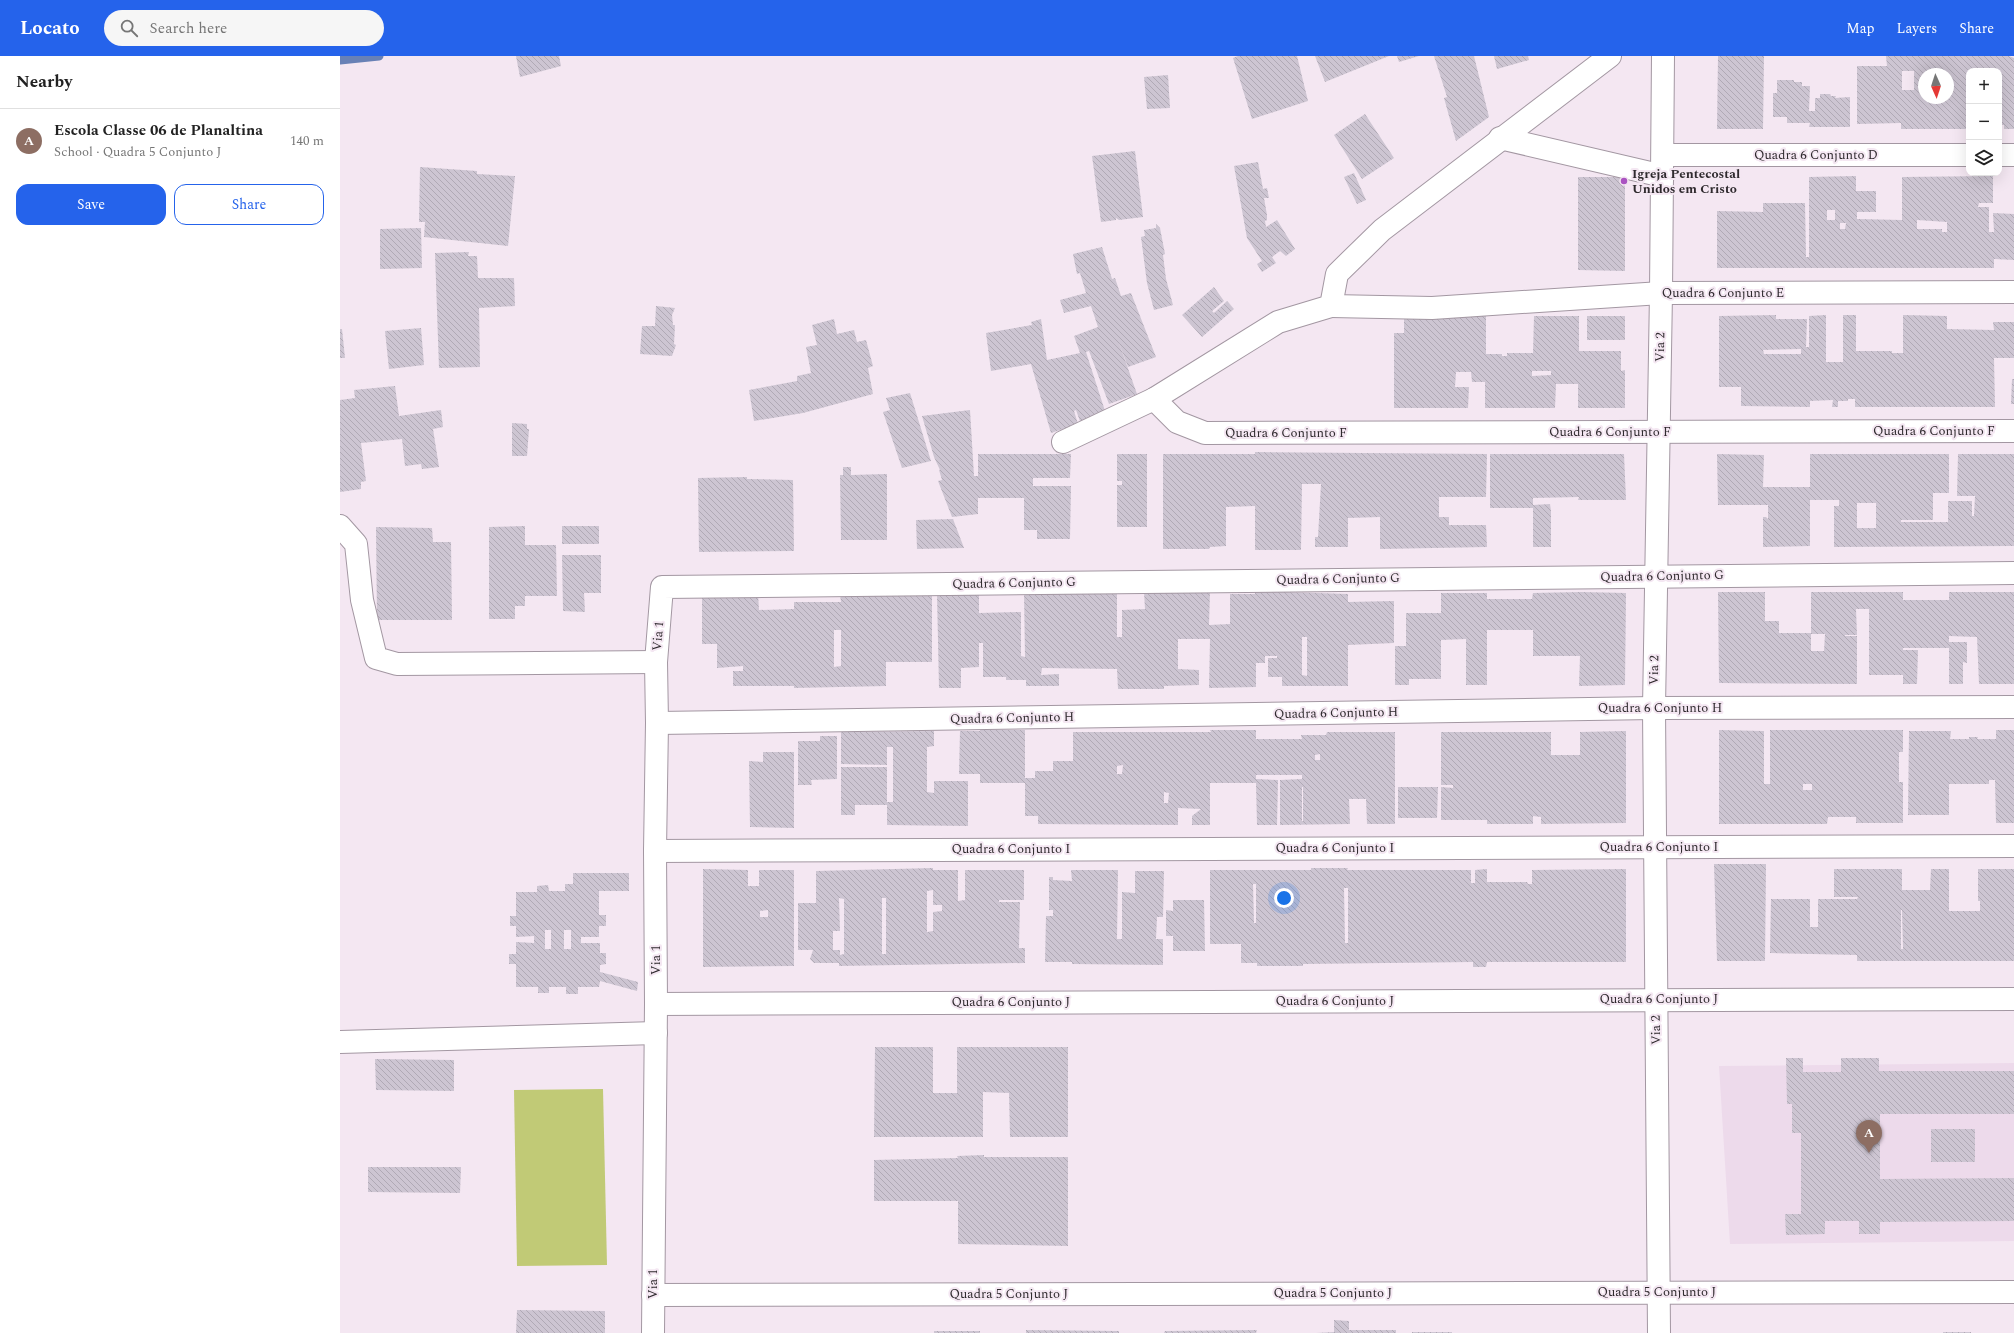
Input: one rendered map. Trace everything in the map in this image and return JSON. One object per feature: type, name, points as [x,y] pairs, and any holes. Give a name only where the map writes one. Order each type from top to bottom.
[{"type":"street","points":[[1331,306],[1337,274],[1382,230],[1500,138],[1610,56]]},
{"type":"street","name":"Via 2","points":[[1659,1333],[1654,708],[1663,165],[1663,56]]},
{"type":"street","name":"Quadra 6 Conjunto D","points":[[1500,138],[1663,165],[1966,155]]},
{"type":"street","points":[[2002,155],[2014,156]]},
{"type":"street","name":"Quadra 6 Conjunto E","points":[[1063,442],[1154,399],[1278,322],[1331,306],[1432,308],[1661,293],[2014,292]]},
{"type":"street","name":"Quadra 6 Conjunto F","points":[[1154,399],[1177,422],[1205,433],[2014,431]]},
{"type":"street","points":[[340,526],[356,544],[362,600],[376,658],[397,664],[656,662]]},
{"type":"street","name":"Quadra 6 Conjunto G","points":[[662,587],[2014,573]]},
{"type":"street","name":"Via 1","points":[[653,1333],[656,1033],[655,851],[658,723],[656,662],[662,587]]},
{"type":"street","name":"Quadra 6 Conjunto H","points":[[658,723],[1654,708],[2014,707]]},
{"type":"street","name":"Quadra 6 Conjunto I","points":[[655,851],[1654,846],[2014,846]]},
{"type":"street","name":"Quadra 6 Conjunto J","points":[[656,1004],[1656,999],[2014,999]]},
{"type":"street","points":[[340,1042],[656,1033]]},
{"type":"street","name":"Quadra 5 Conjunto J","points":[[653,1295],[2014,1292]]},
{"type":"shaded area","points":[[2014,1063],[2014,1241],[1730,1244],[1719,1066]]},
{"type":"green space","points":[[603,1089],[607,1265],[517,1266],[514,1090]]},
{"type":"building","points":[[516,56],[559,56],[561,66],[520,77]]},
{"type":"building","points":[[1238,56],[1297,56],[1308,101],[1252,119],[1233,58]]},
{"type":"building","points":[[1315,56],[1389,56],[1325,82]]},
{"type":"building","points":[[1397,56],[1419,56],[1399,62]]},
{"type":"building","points":[[1434,56],[1474,56],[1489,117],[1456,141],[1444,98],[1447,97]]},
{"type":"building","points":[[1494,56],[1528,56],[1529,60],[1497,69]]},
{"type":"building","points":[[1718,56],[1764,56],[1763,129],[1717,129]]},
{"type":"building","points":[[1886,56],[2009,56],[2014,58],[2014,129],[2004,129],[2004,125],[2002,125],[2002,68],[1966,68],[1966,129],[1901,129],[1901,123],[1857,124],[1857,66],[1887,66]],"holes":[[[1902,71],[1914,71],[1914,90],[1902,90]]]},
{"type":"building","points":[[1168,75],[1170,108],[1147,109],[1144,77]]},
{"type":"building","points":[[1777,80],[1794,80],[1794,82],[1802,82],[1802,86],[1810,86],[1809,111],[1815,111],[1815,98],[1820,98],[1820,94],[1830,94],[1831,96],[1836,96],[1835,98],[1850,97],[1850,127],[1809,127],[1810,123],[1787,123],[1787,117],[1773,117],[1773,93],[1777,93]]},
{"type":"building","points":[[1365,114],[1394,158],[1362,179],[1334,135]]},
{"type":"building","points":[[1135,151],[1143,217],[1119,220],[1116,218],[1116,220],[1101,222],[1092,156]]},
{"type":"building","points":[[1258,162],[1263,189],[1267,188],[1269,198],[1264,198],[1267,215],[1267,220],[1265,221],[1266,227],[1277,220],[1295,249],[1286,256],[1280,251],[1272,257],[1276,263],[1262,272],[1257,264],[1262,261],[1247,238],[1234,166]]},
{"type":"building","points":[[420,167],[477,171],[477,174],[515,176],[508,246],[424,237],[425,222],[419,222]]},
{"type":"building","points":[[1354,173],[1366,200],[1357,204],[1344,177]]},
{"type":"building","points":[[1856,176],[1856,191],[1876,191],[1876,212],[1857,212],[1857,219],[1902,220],[1902,177],[1993,176],[1993,203],[1979,203],[1978,207],[1989,207],[1989,232],[1994,232],[1993,213],[2014,214],[2014,260],[1994,259],[1994,268],[1717,268],[1717,211],[1763,212],[1763,203],[1805,203],[1806,257],[1809,257],[1809,177]],"holes":[[[1827,210],[1835,210],[1835,220],[1827,220]],[[1917,220],[1947,222],[1947,232],[1942,232],[1942,229],[1917,229]],[[1840,223],[1846,223],[1845,229],[1840,229]]]},
{"type":"building","points":[[1578,177],[1625,177],[1625,271],[1578,270]]},
{"type":"building","points":[[1156,224],[1160,228],[1165,254],[1163,255],[1166,279],[1173,305],[1154,310],[1147,283],[1141,237],[1145,236],[1144,230],[1156,228]]},
{"type":"building","points":[[421,228],[422,268],[380,269],[380,229]]},
{"type":"building","points":[[1102,247],[1112,279],[1115,278],[1121,296],[1131,293],[1156,357],[1128,367],[1118,340],[1137,394],[1109,404],[1089,351],[1086,352],[1105,411],[1082,427],[1076,410],[1074,411],[1078,424],[1051,433],[1031,364],[991,371],[986,333],[1032,325],[1031,322],[1041,319],[1047,360],[1080,353],[1074,336],[1098,327],[1091,306],[1064,313],[1060,300],[1086,293],[1080,273],[1077,274],[1073,254]]},
{"type":"building","points":[[469,252],[468,256],[477,256],[478,278],[514,278],[515,306],[479,308],[480,367],[439,368],[435,253]]},
{"type":"building","points":[[1214,287],[1224,301],[1212,311],[1214,313],[1227,301],[1234,309],[1202,337],[1182,315]]},
{"type":"building","points":[[656,306],[675,308],[672,315],[673,325],[675,325],[674,344],[676,345],[672,356],[640,354],[642,326],[655,326]]},
{"type":"building","points":[[1776,315],[1776,319],[1807,319],[1806,347],[1809,347],[1809,316],[1826,315],[1826,362],[1843,362],[1843,315],[1856,315],[1856,351],[1892,351],[1892,353],[1903,353],[1903,315],[1947,316],[1947,329],[1994,330],[1993,322],[2014,322],[2014,358],[1994,358],[1995,407],[1855,407],[1855,399],[1838,401],[1838,407],[1832,407],[1833,400],[1810,401],[1810,407],[1741,406],[1741,387],[1719,387],[1719,316]],"holes":[[[1801,349],[1801,354],[1764,354],[1763,350]]]},
{"type":"building","points":[[1404,316],[1486,316],[1486,354],[1502,354],[1502,356],[1507,356],[1507,353],[1533,353],[1534,316],[1579,316],[1579,351],[1621,351],[1621,371],[1625,370],[1625,408],[1578,408],[1578,384],[1556,384],[1555,408],[1485,408],[1485,382],[1472,382],[1471,372],[1456,372],[1455,387],[1469,387],[1468,408],[1394,408],[1394,333],[1404,333]],"holes":[[[1532,371],[1551,371],[1551,375],[1532,376]]]},
{"type":"building","points":[[1587,316],[1625,316],[1625,340],[1587,340]]},
{"type":"building","points":[[834,319],[837,334],[854,330],[857,342],[866,340],[873,366],[868,368],[873,394],[803,413],[754,421],[749,390],[797,381],[797,376],[811,373],[806,347],[817,345],[812,325]]},
{"type":"building","points":[[421,328],[424,365],[389,369],[385,331]]},
{"type":"building","points":[[340,329],[342,329],[345,358],[340,358]]},
{"type":"building","points":[[2012,379],[2014,379],[2014,404],[2011,404]]},
{"type":"building","points":[[395,386],[399,416],[441,410],[443,427],[433,429],[439,467],[422,469],[421,464],[405,466],[402,439],[361,443],[366,481],[361,482],[361,489],[340,492],[340,400],[355,398],[354,390]]},
{"type":"building","points":[[910,393],[931,461],[902,468],[883,412],[890,410],[886,398]]},
{"type":"building","points":[[970,410],[974,476],[978,476],[978,454],[1071,454],[1070,478],[1033,478],[1033,486],[1071,486],[1070,539],[1037,539],[1037,530],[1024,530],[1024,498],[978,498],[978,514],[952,517],[938,481],[942,480],[940,470],[934,457],[922,416]]},
{"type":"building","points":[[512,423],[527,424],[527,429],[529,429],[527,456],[512,456]]},
{"type":"building","points":[[1255,452],[1487,454],[1486,497],[1439,497],[1439,517],[1449,517],[1449,525],[1486,525],[1487,547],[1380,549],[1380,517],[1348,518],[1348,547],[1315,547],[1315,537],[1318,537],[1321,484],[1302,484],[1301,550],[1255,550],[1255,506],[1226,507],[1226,546],[1210,547],[1209,549],[1163,549],[1163,454],[1255,454]]},
{"type":"building","points":[[1117,454],[1147,454],[1147,527],[1117,527],[1117,485],[1122,485],[1122,481],[1117,481]]},
{"type":"building","points":[[1490,454],[1624,454],[1626,500],[1578,500],[1579,497],[1533,498],[1533,505],[1550,504],[1551,547],[1533,547],[1533,508],[1490,508]]},
{"type":"building","points":[[1717,454],[1764,455],[1763,487],[1810,487],[1810,454],[1949,454],[1949,493],[1933,493],[1933,520],[1901,520],[1901,522],[1948,522],[1948,501],[1972,501],[1972,516],[1974,516],[1975,496],[1957,496],[1958,454],[2014,454],[2014,546],[1834,547],[1834,506],[1839,506],[1839,500],[1810,500],[1810,546],[1763,547],[1763,517],[1768,519],[1768,505],[1718,505]],"holes":[[[1857,503],[1876,503],[1876,528],[1857,528]]]},
{"type":"building","points":[[843,467],[851,467],[851,475],[887,474],[887,540],[841,540],[840,475],[843,475]]},
{"type":"building","points":[[747,477],[747,479],[793,480],[794,551],[699,552],[698,478]]},
{"type":"building","points":[[953,519],[964,548],[917,549],[916,520]]},
{"type":"building","points":[[525,526],[525,545],[556,545],[557,596],[525,596],[525,606],[515,606],[515,619],[489,619],[489,527]]},
{"type":"building","points":[[562,526],[599,526],[599,544],[562,544]]},
{"type":"building","points":[[376,527],[432,528],[433,542],[451,542],[452,620],[377,620]]},
{"type":"building","points":[[562,555],[601,555],[601,593],[584,593],[585,612],[563,611]]},
{"type":"building","points":[[1255,591],[1348,594],[1348,602],[1394,601],[1394,643],[1348,645],[1348,686],[1282,686],[1282,677],[1268,677],[1268,658],[1277,658],[1277,656],[1265,656],[1265,663],[1256,663],[1256,687],[1209,688],[1210,639],[1178,639],[1178,669],[1199,670],[1199,685],[1164,686],[1164,689],[1118,689],[1117,669],[1042,668],[1041,675],[1059,674],[1059,686],[1026,686],[1026,680],[1006,680],[1006,677],[983,677],[983,643],[979,643],[979,667],[961,668],[961,688],[939,688],[937,594],[979,594],[979,613],[1021,612],[1021,656],[1025,657],[1024,592],[1117,592],[1117,637],[1122,637],[1122,610],[1145,609],[1144,592],[1210,592],[1209,625],[1230,624],[1230,594],[1255,594]],"holes":[[[1302,637],[1307,637],[1307,676],[1302,675]]]},
{"type":"building","points":[[1718,592],[1765,592],[1765,621],[1779,621],[1779,633],[1811,633],[1811,592],[1903,592],[1903,600],[1949,600],[1949,592],[2014,592],[2014,684],[1979,684],[1977,637],[1949,636],[1949,642],[1967,642],[1967,663],[1963,662],[1963,684],[1949,684],[1949,648],[1903,648],[1903,650],[1918,650],[1917,684],[1903,684],[1903,675],[1869,675],[1869,609],[1856,609],[1857,635],[1845,635],[1857,636],[1857,684],[1719,683]],"holes":[[[1811,634],[1825,634],[1824,651],[1811,651]]]},
{"type":"building","points":[[702,593],[758,594],[759,610],[794,609],[794,602],[841,602],[840,594],[932,594],[932,662],[886,662],[886,686],[794,688],[794,686],[733,686],[733,671],[743,671],[743,666],[717,668],[717,644],[702,644]],"holes":[[[834,630],[841,630],[841,666],[834,667]]]},
{"type":"building","points":[[1441,593],[1487,593],[1487,599],[1532,599],[1533,593],[1626,593],[1625,685],[1579,686],[1580,656],[1533,656],[1533,630],[1487,630],[1487,685],[1466,685],[1466,639],[1441,640],[1441,679],[1409,679],[1409,685],[1395,685],[1395,646],[1406,646],[1406,613],[1441,613]]},
{"type":"building","points":[[1025,730],[1025,778],[1035,778],[1035,771],[1053,771],[1053,761],[1073,761],[1073,732],[1211,732],[1210,730],[1256,730],[1256,739],[1302,739],[1301,735],[1326,735],[1327,732],[1395,732],[1395,824],[1367,824],[1366,799],[1349,799],[1350,824],[1280,825],[1280,780],[1302,779],[1302,775],[1256,775],[1256,779],[1278,780],[1277,825],[1257,825],[1256,783],[1210,783],[1210,825],[1192,825],[1192,816],[1201,809],[1178,808],[1178,825],[1038,824],[1038,816],[1025,816],[1025,783],[980,783],[980,774],[959,774],[960,731]],"holes":[[[1320,754],[1320,760],[1315,760],[1315,755]],[[1123,765],[1122,774],[1117,774],[1117,766]],[[1302,787],[1303,787],[1303,821]],[[1164,792],[1169,793],[1168,803],[1164,803]]]},
{"type":"building","points":[[1719,730],[1764,731],[1764,784],[1770,784],[1770,730],[1903,730],[1903,752],[1899,752],[1899,782],[1903,782],[1903,823],[1856,823],[1856,817],[1828,817],[1827,824],[1719,824]],"holes":[[[1803,784],[1812,784],[1812,790],[1803,790]]]},
{"type":"building","points":[[1996,730],[2014,730],[2014,823],[1996,823],[1995,780],[1989,780],[1989,784],[1949,784],[1949,815],[1908,815],[1909,731],[1951,731],[1950,739],[1969,739],[1969,737],[1978,737],[1977,739],[1996,739]]},
{"type":"building","points":[[934,731],[934,746],[927,747],[927,792],[934,793],[934,781],[968,781],[968,826],[887,825],[887,805],[855,805],[855,815],[841,815],[841,767],[887,767],[887,802],[893,802],[893,747],[887,747],[887,765],[841,764],[841,732]]},
{"type":"building","points":[[1626,731],[1626,823],[1541,824],[1541,817],[1533,816],[1533,824],[1487,824],[1487,820],[1441,820],[1441,787],[1453,788],[1453,785],[1441,785],[1441,732],[1551,732],[1551,755],[1580,755],[1580,732]]},
{"type":"building","points":[[820,736],[837,736],[837,779],[811,780],[812,785],[798,785],[798,741],[820,741]]},
{"type":"building","points":[[763,752],[794,752],[794,828],[750,827],[749,761],[763,762]]},
{"type":"building","points":[[1398,787],[1438,787],[1437,818],[1398,818]]},
{"type":"building","points":[[1714,864],[1766,864],[1765,961],[1717,961]]},
{"type":"building","points":[[933,868],[933,870],[958,870],[958,901],[965,900],[965,870],[1024,870],[1024,900],[999,900],[999,902],[1020,902],[1019,948],[1025,948],[1025,963],[839,966],[839,963],[814,963],[810,959],[813,950],[798,950],[798,903],[816,903],[816,871]],"holes":[[[933,890],[933,905],[942,905],[942,911],[933,912],[933,931],[927,932],[927,891]],[[839,898],[844,899],[844,954],[840,955],[840,950],[833,950],[833,931],[840,931]],[[882,898],[886,898],[886,954],[882,954]]]},
{"type":"building","points":[[1311,868],[1348,868],[1347,870],[1471,870],[1471,883],[1475,883],[1475,870],[1487,869],[1487,882],[1527,882],[1528,884],[1532,884],[1532,870],[1626,869],[1626,962],[1487,962],[1486,967],[1473,967],[1473,962],[1257,966],[1257,963],[1241,963],[1241,944],[1210,944],[1210,870],[1311,870]],"holes":[[[1253,884],[1256,884],[1256,923],[1254,923]],[[1344,888],[1348,888],[1348,943],[1345,943]]]},
{"type":"building","points":[[703,869],[748,870],[748,886],[759,886],[759,870],[794,870],[794,966],[703,967]],"holes":[[[768,910],[768,917],[760,917],[760,911]]]},
{"type":"building","points":[[1834,869],[1902,869],[1902,890],[1930,890],[1931,869],[1949,869],[1949,911],[1980,911],[1980,901],[1978,901],[1978,869],[2014,869],[2014,961],[1857,961],[1857,955],[1770,953],[1771,899],[1810,899],[1810,927],[1818,927],[1818,899],[1857,899],[1858,897],[1834,897]],"holes":[[[1902,910],[1903,949],[1901,949]]]},
{"type":"building","points":[[1071,870],[1118,870],[1117,939],[1122,939],[1122,892],[1135,893],[1135,871],[1164,871],[1163,917],[1157,917],[1156,939],[1163,939],[1163,965],[1072,964],[1072,962],[1045,962],[1046,916],[1053,916],[1053,910],[1049,910],[1049,877],[1053,877],[1053,880],[1072,881]]},
{"type":"building","points":[[573,873],[629,873],[629,891],[599,891],[599,915],[606,915],[606,926],[599,926],[599,937],[581,937],[581,943],[600,943],[600,953],[606,953],[606,964],[600,965],[600,972],[638,982],[637,991],[600,981],[599,987],[578,987],[578,994],[566,994],[566,987],[549,987],[549,993],[538,993],[538,987],[516,987],[516,964],[509,964],[509,954],[516,954],[516,942],[534,943],[534,936],[516,937],[516,926],[510,926],[510,916],[516,916],[516,892],[537,892],[537,886],[548,885],[549,891],[565,891],[565,884],[573,884]],"holes":[[[545,930],[551,930],[551,949],[545,949]],[[564,930],[571,930],[571,949],[564,949]]]},
{"type":"building","points":[[1173,900],[1204,900],[1205,951],[1173,951],[1173,936],[1166,936],[1166,910],[1173,911]]},
{"type":"building","points":[[875,1047],[933,1047],[933,1093],[957,1093],[957,1047],[1068,1047],[1068,1137],[1010,1137],[1009,1093],[983,1092],[983,1137],[874,1137]]},
{"type":"building","points":[[1786,1058],[1803,1058],[1803,1072],[1841,1072],[1841,1058],[1879,1058],[1879,1071],[2014,1071],[2014,1114],[1880,1114],[1880,1179],[2014,1178],[2014,1221],[1880,1222],[1880,1234],[1859,1234],[1859,1221],[1825,1221],[1825,1234],[1786,1235],[1785,1214],[1801,1214],[1801,1133],[1792,1133],[1792,1104],[1787,1104]]},
{"type":"building","points":[[375,1059],[454,1060],[454,1091],[376,1090]]},
{"type":"building","points":[[1931,1129],[1975,1129],[1975,1162],[1931,1162]]},
{"type":"building","points":[[984,1155],[984,1157],[1068,1157],[1068,1246],[958,1244],[958,1201],[874,1201],[874,1160],[958,1158],[957,1156]]},
{"type":"building","points":[[368,1167],[461,1167],[460,1193],[368,1192]]},
{"type":"building","points":[[517,1310],[605,1311],[605,1333],[516,1333]]},
{"type":"building","points":[[1334,1320],[1349,1321],[1349,1330],[1396,1330],[1396,1333],[1316,1333],[1334,1332]]},
{"type":"building","points":[[1026,1330],[1119,1331],[1119,1333],[1026,1333]]},
{"type":"building","points":[[1257,1330],[1256,1333],[1164,1333],[1165,1331]]},
{"type":"building","points":[[934,1331],[980,1331],[980,1333],[934,1333]]},
{"type":"building","points":[[1452,1332],[1452,1333],[1412,1333]]},
{"type":"building","points":[[1971,1332],[1971,1333],[1943,1333]]},
{"type":"waterway","points":[[340,60],[379,56]]},
{"type":"place","name":"Igreja Pentecostal Unidos em Cristo","points":[[1624,181]]},
{"type":"place","name":"Escola Classe 06 de Planaltina","points":[[1869,1153]]}]
